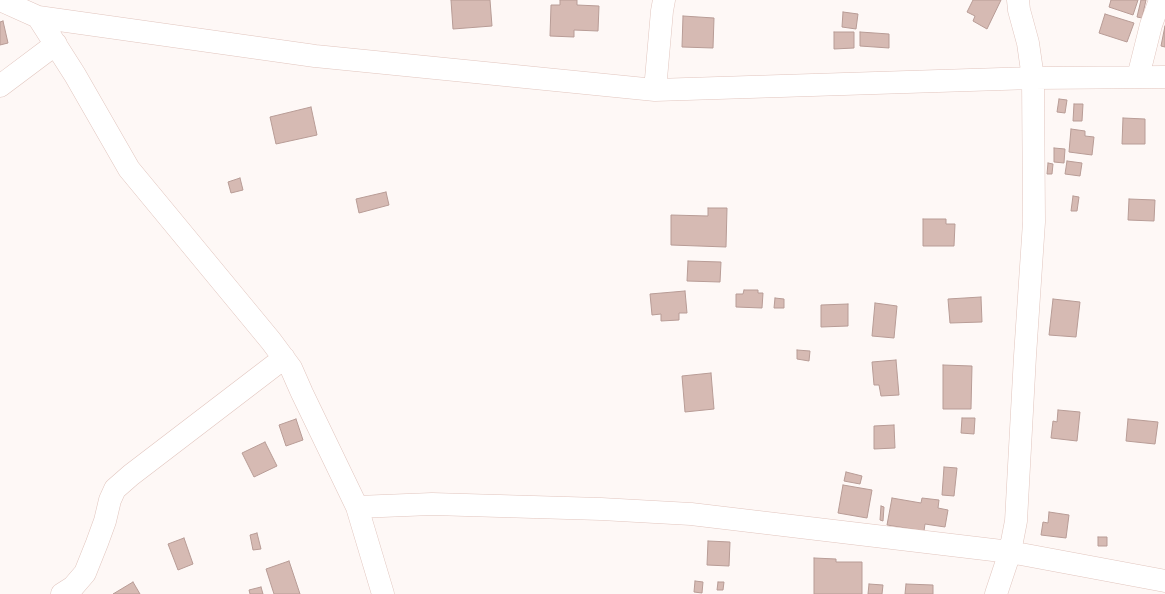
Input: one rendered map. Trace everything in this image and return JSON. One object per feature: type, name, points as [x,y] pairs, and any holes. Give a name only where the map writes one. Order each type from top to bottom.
[{"type":"street","points":[[0,0],[38,17],[315,56],[655,90],[1033,78],[1165,78]]},
{"type":"street","points":[[655,90],[664,0]]},
{"type":"street","points":[[996,594],[1010,552],[1016,521],[1034,222],[1033,78],[1028,43],[1019,10],[1018,0]]},
{"type":"street","points":[[1138,77],[1160,0]]},
{"type":"street","points":[[38,17],[75,75],[129,169],[271,341],[291,368],[357,507],[383,594]]},
{"type":"street","points":[[0,86],[56,44]]},
{"type":"street","points":[[62,594],[73,587],[85,573],[100,535],[110,500],[115,489],[131,475],[284,358]]},
{"type":"street","points":[[357,507],[432,504],[601,509],[691,514],[1010,552],[1165,581]]},
{"type":"building","points":[[451,0],[490,0],[492,26],[453,29]]},
{"type":"building","points":[[560,0],[577,0],[577,5],[599,6],[598,31],[574,30],[574,37],[550,36],[551,5],[560,5]]},
{"type":"building","points":[[973,0],[1001,0],[987,29],[973,21],[975,16],[967,12]]},
{"type":"building","points":[[1111,0],[1138,0],[1133,15],[1109,7]]},
{"type":"building","points":[[1141,0],[1146,0],[1142,18],[1137,17]]},
{"type":"building","points":[[843,12],[858,14],[856,29],[842,27]]},
{"type":"building","points":[[1105,14],[1134,23],[1127,42],[1099,33]]},
{"type":"building","points":[[683,16],[714,18],[713,48],[682,47]]},
{"type":"building","points":[[3,21],[8,43],[0,45],[0,22]]},
{"type":"building","points":[[1165,26],[1165,47],[1161,46]]},
{"type":"building","points":[[834,32],[854,32],[854,48],[834,49]]},
{"type":"building","points":[[860,32],[889,34],[889,48],[860,46]]},
{"type":"building","points":[[1059,99],[1067,100],[1065,113],[1057,112]]},
{"type":"building","points":[[1074,104],[1083,104],[1082,121],[1073,121]]},
{"type":"building","points":[[311,107],[317,135],[276,144],[270,117]]},
{"type":"building","points":[[1123,118],[1145,119],[1145,144],[1122,144]]},
{"type":"building","points":[[1071,129],[1085,131],[1085,136],[1094,137],[1092,155],[1069,152]]},
{"type":"building","points":[[1054,148],[1065,149],[1064,163],[1054,162]]},
{"type":"building","points":[[1067,161],[1082,163],[1080,176],[1065,174]]},
{"type":"building","points":[[1048,163],[1053,164],[1052,174],[1047,174]]},
{"type":"building","points":[[240,178],[243,190],[231,193],[228,182]]},
{"type":"building","points":[[386,192],[389,205],[359,213],[356,199]]},
{"type":"building","points":[[1073,196],[1079,197],[1077,211],[1071,211]]},
{"type":"building","points":[[1129,199],[1155,200],[1154,221],[1128,220]]},
{"type":"building","points":[[708,208],[727,208],[726,247],[671,245],[671,215],[708,216]]},
{"type":"building","points":[[923,219],[946,219],[946,224],[955,224],[954,246],[923,246]]},
{"type":"building","points":[[688,261],[721,262],[720,282],[687,281]]},
{"type":"building","points":[[744,290],[758,290],[758,293],[763,293],[762,308],[736,307],[736,294],[743,294]]},
{"type":"building","points":[[685,291],[687,313],[679,313],[679,320],[661,321],[661,314],[652,315],[650,294]]},
{"type":"building","points":[[981,297],[982,322],[950,323],[948,299]]},
{"type":"building","points":[[775,298],[784,299],[784,308],[774,308]]},
{"type":"building","points":[[1053,299],[1080,302],[1076,337],[1049,335]]},
{"type":"building","points":[[875,303],[897,306],[894,338],[872,336]]},
{"type":"building","points":[[848,304],[848,326],[821,327],[821,305]]},
{"type":"building","points":[[797,350],[810,351],[809,361],[797,359]]},
{"type":"building","points":[[896,360],[899,395],[881,396],[879,385],[874,385],[872,362]]},
{"type":"building","points":[[943,365],[972,366],[971,409],[943,409]]},
{"type":"building","points":[[711,373],[714,409],[685,412],[682,376]]},
{"type":"building","points":[[1058,410],[1080,412],[1077,441],[1051,438],[1053,421],[1057,422]]},
{"type":"building","points":[[962,418],[975,418],[974,434],[961,433]]},
{"type":"building","points":[[296,419],[303,440],[286,446],[279,425]]},
{"type":"building","points":[[1128,419],[1158,422],[1155,444],[1126,441]]},
{"type":"building","points":[[894,425],[895,448],[874,449],[874,426]]},
{"type":"building","points":[[265,442],[277,466],[254,477],[242,453]]},
{"type":"building","points":[[944,467],[957,468],[954,496],[942,495]]},
{"type":"building","points":[[846,472],[862,476],[860,484],[844,481]]},
{"type":"building","points":[[843,485],[872,490],[867,518],[838,513]]},
{"type":"building","points":[[892,498],[921,503],[922,498],[939,500],[938,508],[948,510],[945,527],[925,524],[924,531],[887,525]]},
{"type":"building","points":[[881,506],[884,507],[883,521],[880,520]]},
{"type":"building","points":[[1049,512],[1069,515],[1066,538],[1041,535],[1043,522],[1048,523]]},
{"type":"building","points":[[257,533],[261,549],[253,550],[250,535]]},
{"type":"building","points":[[1098,537],[1107,537],[1107,546],[1098,546]]},
{"type":"building","points":[[184,538],[193,564],[178,570],[168,544]]},
{"type":"building","points":[[708,541],[730,542],[729,566],[707,565]]},
{"type":"building","points":[[814,558],[836,559],[836,562],[862,562],[862,594],[814,594]]},
{"type":"building","points":[[289,561],[300,594],[274,594],[266,569]]},
{"type":"building","points":[[695,581],[703,582],[702,593],[694,592]]},
{"type":"building","points":[[133,582],[140,594],[113,594]]},
{"type":"building","points":[[718,582],[724,582],[723,590],[717,590]]},
{"type":"building","points":[[869,584],[883,585],[882,594],[868,594]]},
{"type":"building","points":[[906,584],[933,585],[933,594],[905,594]]},
{"type":"building","points":[[261,587],[263,594],[250,594],[249,590]]}]
